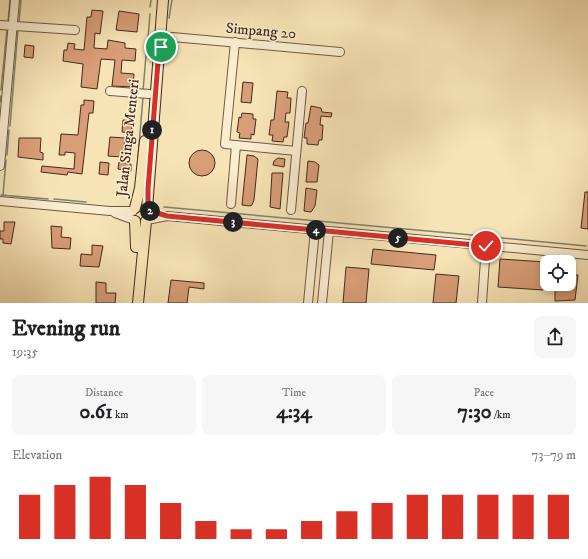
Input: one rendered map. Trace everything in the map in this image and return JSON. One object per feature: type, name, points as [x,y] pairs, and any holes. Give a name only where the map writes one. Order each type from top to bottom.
[{"type":"main road","name":"Jalan Singa Menteri","points":[[132,303],[137,237],[135,215],[140,188],[156,0]]},
{"type":"main road","name":"Jalan Singa Menteri","points":[[138,303],[147,215],[163,0]]},
{"type":"main road","points":[[142,206],[147,215],[142,223],[135,215],[142,206]]},
{"type":"street","points":[[0,166],[3,93],[13,26],[15,0]]},
{"type":"street","points":[[161,15],[163,26],[167,32],[180,38]]},
{"type":"street","points":[[0,25],[75,30]]},
{"type":"street","points":[[158,62],[164,41],[169,38],[180,38]]},
{"type":"street","name":"Simpang 20","points":[[180,38],[340,52]]},
{"type":"street","points":[[235,42],[225,144],[296,151]]},
{"type":"street","points":[[110,91],[149,94]]},
{"type":"street","points":[[291,210],[302,91]]},
{"type":"street","points":[[231,204],[236,145]]},
{"type":"street","points":[[0,201],[110,211],[135,215]]},
{"type":"street","points":[[147,215],[588,255]]},
{"type":"street","points":[[308,303],[315,230]]},
{"type":"street","points":[[322,303],[329,231]]},
{"type":"street","points":[[482,303],[486,246]]},
{"type":"building","points":[[92,10],[103,11],[100,34],[95,33],[94,48],[107,49],[108,40],[125,43],[125,48],[136,49],[135,61],[122,60],[121,73],[134,74],[133,87],[112,86],[115,60],[101,59],[97,89],[81,87],[83,64],[63,61],[64,50],[67,50],[68,43],[75,44],[74,49],[84,50],[87,17],[91,17]]},
{"type":"building","points":[[119,11],[139,14],[137,32],[116,30]]},
{"type":"building","points":[[25,45],[34,46],[33,58],[24,57]]},
{"type":"building","points":[[243,82],[253,83],[251,103],[241,102]]},
{"type":"building","points":[[277,91],[288,92],[287,98],[291,98],[290,113],[286,113],[285,122],[289,122],[287,137],[284,137],[283,142],[272,141],[273,135],[269,135],[271,120],[274,120]]},
{"type":"building","points":[[84,100],[94,101],[93,113],[89,113],[82,174],[68,172],[67,175],[41,172],[42,166],[74,169],[75,153],[65,152],[65,155],[59,155],[61,134],[78,135],[81,105],[84,105]]},
{"type":"building","points":[[311,106],[321,108],[322,112],[332,113],[331,117],[321,116],[320,125],[323,125],[322,140],[319,140],[318,145],[307,144],[307,138],[304,138],[306,123],[308,123]]},
{"type":"building","points":[[242,113],[253,114],[253,119],[256,119],[254,135],[251,134],[251,139],[239,138],[240,133],[237,132],[239,117],[241,118]]},
{"type":"building","points":[[123,120],[133,121],[131,133],[122,132]]},
{"type":"building","points":[[110,137],[125,138],[123,157],[108,156]]},
{"type":"building","points":[[19,138],[41,138],[40,152],[43,153],[43,160],[18,157]]},
{"type":"building","points":[[202,150],[211,154],[215,163],[211,172],[202,176],[193,172],[189,163],[193,154]]},
{"type":"building","points":[[247,155],[254,156],[258,159],[254,200],[250,206],[242,205]]},
{"type":"building","points":[[278,158],[285,159],[284,167],[273,165],[274,161]]},
{"type":"building","points":[[308,161],[315,162],[319,165],[317,182],[306,182]]},
{"type":"building","points":[[100,162],[109,163],[108,175],[99,174]]},
{"type":"building","points":[[119,162],[131,164],[131,171],[118,169]]},
{"type":"building","points":[[272,173],[283,173],[280,209],[270,207]]},
{"type":"building","points":[[306,188],[317,190],[315,206],[311,212],[304,211]]},
{"type":"building","points":[[585,192],[588,192],[588,229],[581,228]]},
{"type":"building","points":[[4,222],[15,222],[11,244],[3,243],[3,239],[0,239],[0,231],[4,231]]},
{"type":"building","points":[[51,226],[62,227],[61,237],[71,238],[70,249],[52,248]]},
{"type":"building","points":[[92,245],[103,246],[99,267],[80,266],[81,254],[92,255]]},
{"type":"building","points":[[373,249],[436,255],[434,270],[371,264]]},
{"type":"building","points":[[500,259],[540,262],[540,290],[498,287]]},
{"type":"building","points":[[346,267],[369,269],[366,303],[343,303]]},
{"type":"building","points":[[436,274],[459,276],[456,303],[433,303]]},
{"type":"building","points":[[576,275],[578,275],[575,300],[555,301],[555,291],[576,291]]},
{"type":"building","points":[[171,280],[204,283],[204,289],[189,287],[187,303],[168,303]]},
{"type":"building","points":[[96,282],[106,283],[106,293],[116,293],[115,303],[96,303]]},
{"type":"waterway","points":[[8,22],[10,0]]},
{"type":"waterway","points":[[19,22],[21,0]]},
{"type":"waterway","points":[[150,7],[151,0]]},
{"type":"waterway","points":[[169,18],[172,0]]},
{"type":"waterway","points":[[148,38],[150,14]]},
{"type":"waterway","points":[[1,90],[7,29]]},
{"type":"waterway","points":[[10,126],[18,29]]},
{"type":"waterway","points":[[143,91],[147,43]]},
{"type":"waterway","points":[[0,102],[1,96]]},
{"type":"waterway","points":[[137,169],[143,97]]},
{"type":"waterway","points":[[7,155],[9,130]]},
{"type":"waterway","points":[[3,195],[6,160]]},
{"type":"waterway","points":[[1,195],[48,199]]},
{"type":"waterway","points":[[54,199],[86,202]]},
{"type":"waterway","points":[[164,207],[483,236]]},
{"type":"waterway","points":[[492,237],[586,246]]},
{"type":"route","points":[[161,47],[158,62],[148,189],[148,210],[167,216],[486,246]]}]
